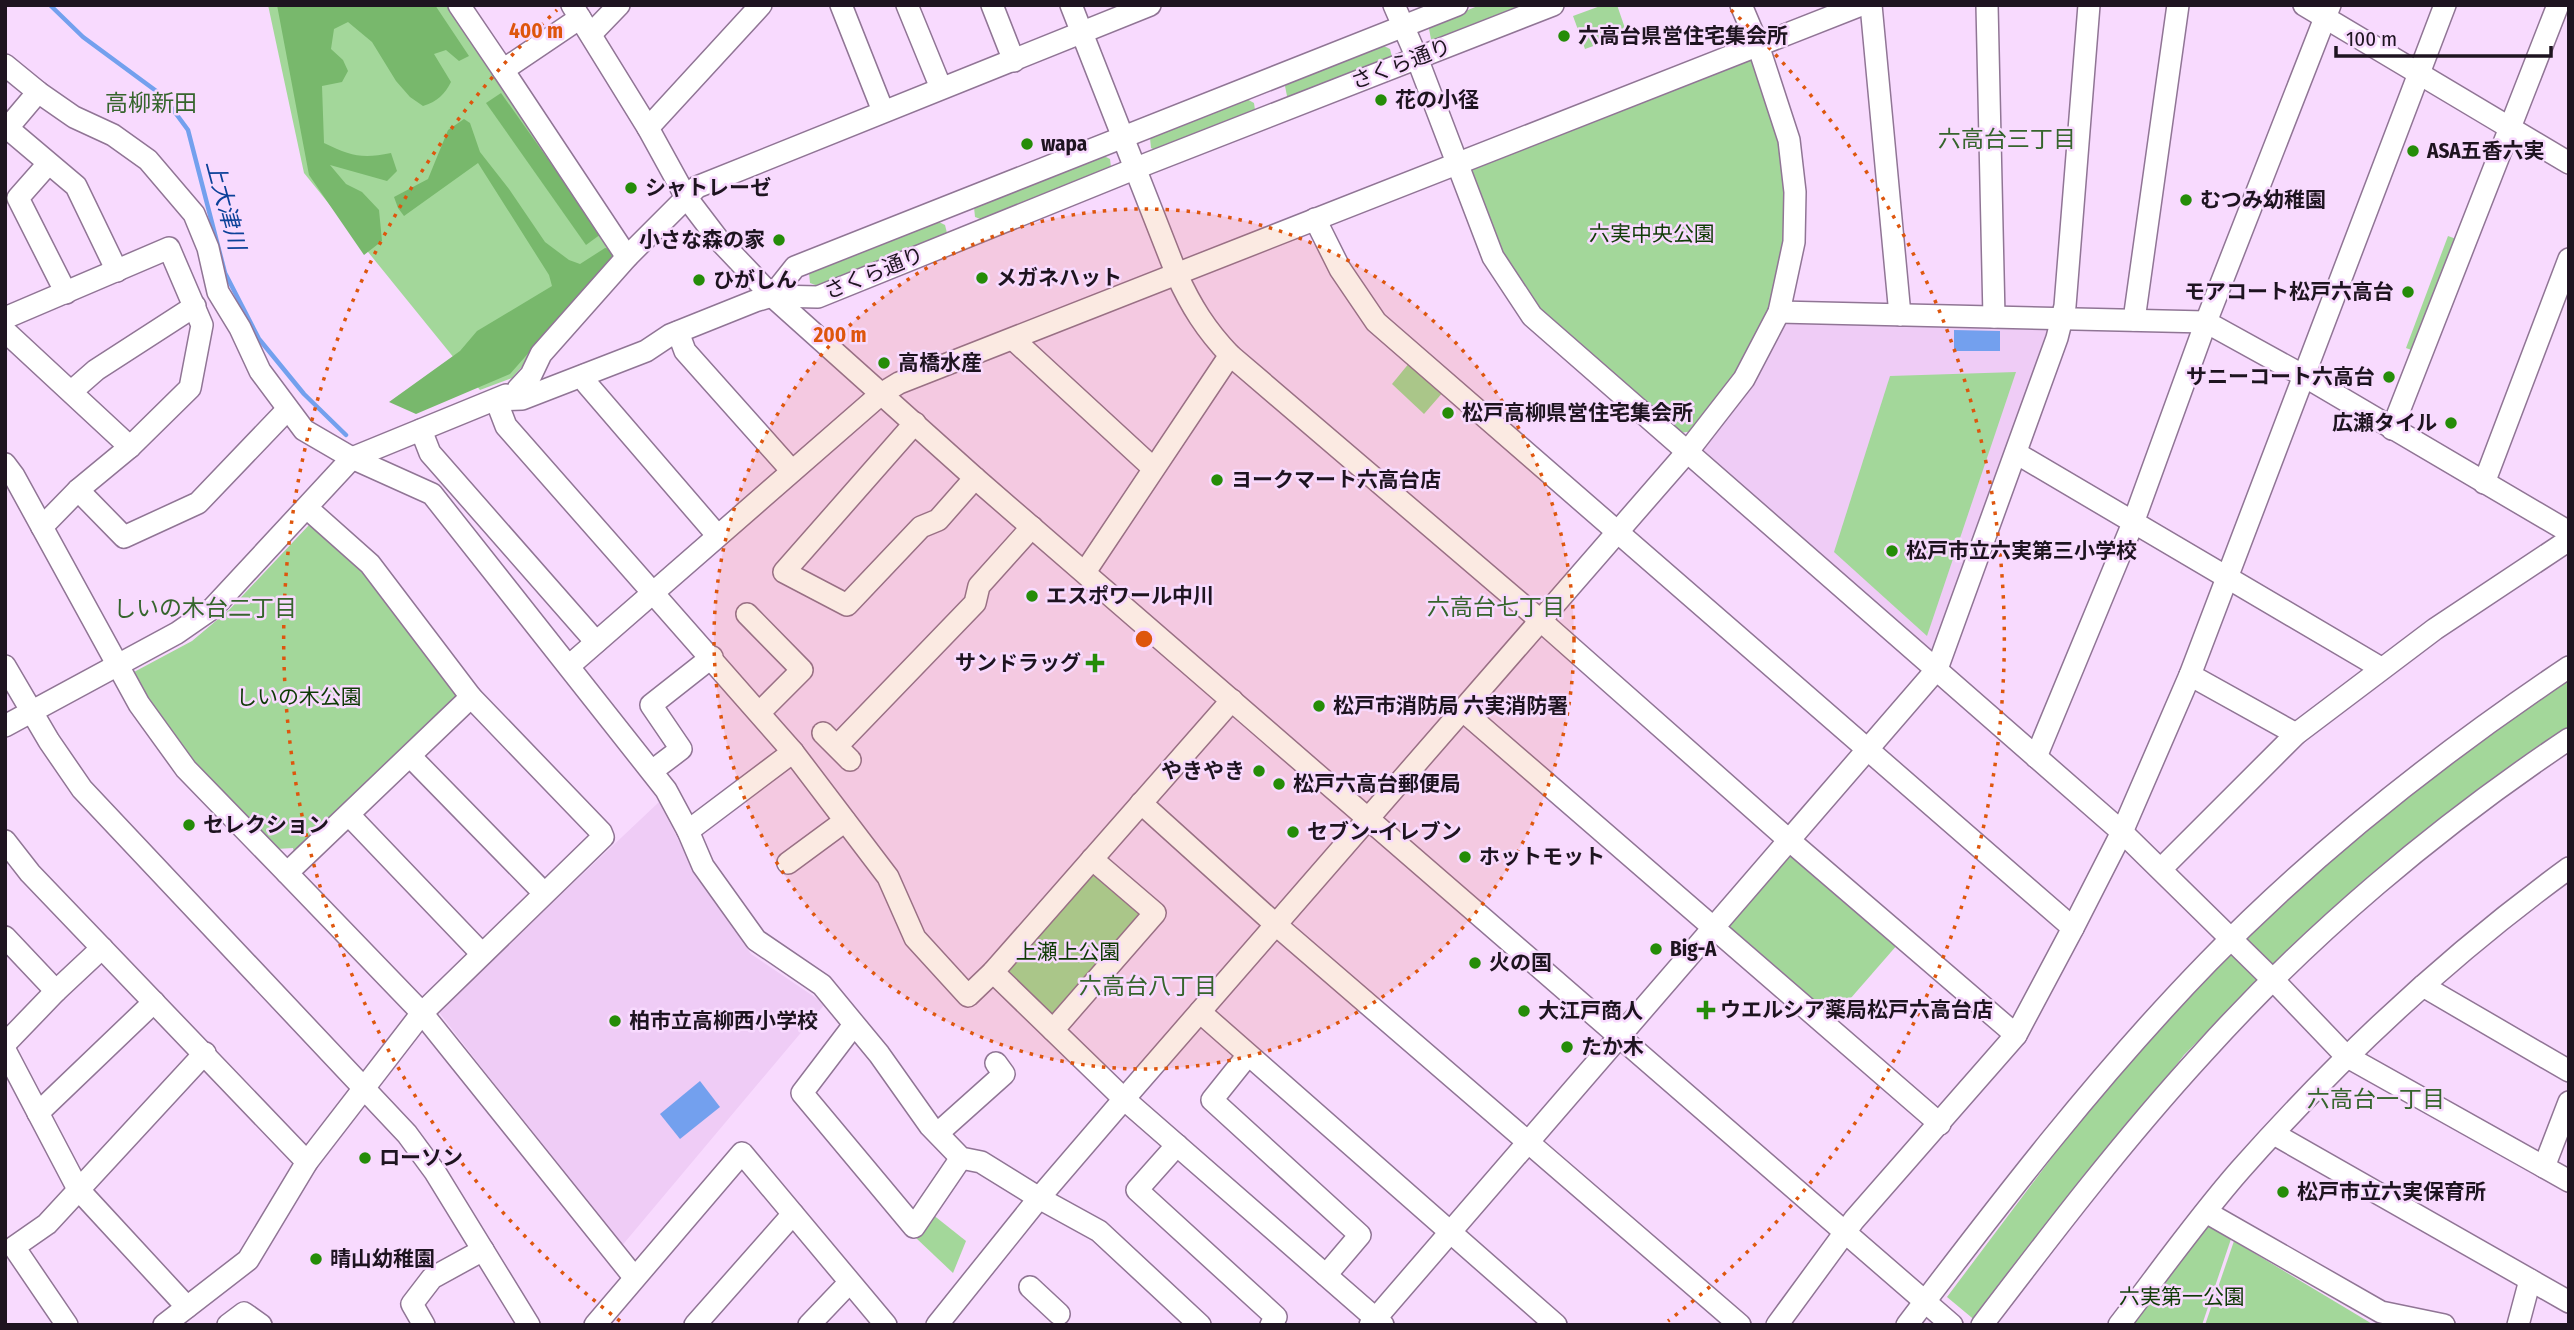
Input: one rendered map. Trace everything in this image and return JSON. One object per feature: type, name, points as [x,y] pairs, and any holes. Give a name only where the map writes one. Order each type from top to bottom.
[{"type":"street","points":[[459,5],[627,257]]},
{"type":"street","points":[[503,70],[581,19],[619,5]]},
{"type":"street","points":[[648,128],[761,5]]},
{"type":"street","points":[[841,5],[883,111]]},
{"type":"street","points":[[908,5],[941,89]]},
{"type":"street","points":[[992,5],[1014,61]]},
{"type":"street","points":[[1070,5],[1177,275],[1193,310],[1208,332],[1230,355],[1540,620],[1790,841],[2016,1035]]},
{"type":"street","points":[[1394,5],[1493,257],[1532,316],[2122,832],[2274,981],[2346,1056],[2569,1181]]},
{"type":"street","name":"さくら通り","points":[[772,296],[795,267],[1457,5]]},
{"type":"street","name":"さくら通り","points":[[772,296],[818,297],[1553,5]]},
{"type":"street","points":[[937,1325],[1039,1198],[1275,923],[1688,451],[1744,379],[1779,312],[1794,242],[1795,192],[1790,139],[1758,45],[1741,5]]},
{"type":"street","points":[[569,666],[880,394],[899,383],[1861,5]]},
{"type":"street","points":[[1871,5],[1900,315]]},
{"type":"street","points":[[1987,5],[1994,317]]},
{"type":"street","points":[[993,972],[1124,1099],[1326,1275],[1377,1323],[1449,1232],[1937,669],[2062,318],[2089,5]]},
{"type":"street","points":[[2134,320],[2178,5]]},
{"type":"street","points":[[2304,5],[2328,12],[2419,74],[2569,163]]},
{"type":"street","points":[[1777,1325],[1846,1231],[2016,1035],[2122,832],[2190,675],[2445,5]]},
{"type":"street","points":[[2392,429],[2558,5]]},
{"type":"street","points":[[518,389],[531,375],[541,354],[627,257],[697,187],[1148,6]]},
{"type":"street","points":[[2036,757],[2133,523],[2206,322],[2328,12]]},
{"type":"street","points":[[581,19],[648,128],[686,197],[718,239],[772,296],[975,478],[1952,1325]]},
{"type":"street","points":[[5,65],[74,117],[113,135],[148,160],[194,214],[208,248],[218,292],[240,328],[260,371],[303,430],[352,458],[432,494],[666,790],[703,866],[756,940],[822,985],[853,1026],[879,1054],[914,1105],[961,1158],[981,1162],[1099,1231],[1200,1325]]},
{"type":"street","points":[[38,92],[6,129],[76,186],[117,271]]},
{"type":"street","points":[[48,164],[18,198],[66,293]]},
{"type":"street","points":[[1315,219],[1340,269],[1376,322],[2073,928]]},
{"type":"street","points":[[5,318],[169,248],[202,326],[190,388],[130,447],[78,490],[42,527]]},
{"type":"street","points":[[2484,482],[2569,259]]},
{"type":"street","points":[[5,726],[177,633],[213,608],[352,458],[643,339],[674,333],[772,296]]},
{"type":"street","points":[[72,391],[96,370],[195,306]]},
{"type":"street","points":[[1779,312],[2206,322],[2304,376],[2569,532]]},
{"type":"street","points":[[5,331],[130,447]]},
{"type":"street","points":[[496,400],[522,400],[646,351],[674,333]]},
{"type":"street","points":[[674,333],[685,351],[792,471]]},
{"type":"street","points":[[1013,339],[1153,468]]},
{"type":"street","points":[[541,354],[543,370],[551,376]]},
{"type":"street","points":[[1085,572],[1230,355]]},
{"type":"street","points":[[585,375],[587,384],[717,535]]},
{"type":"street","points":[[496,400],[506,426],[793,752],[888,877],[915,938],[968,996],[993,972],[1232,700]]},
{"type":"street","points":[[78,490],[124,537],[198,503],[287,410]]},
{"type":"street","points":[[915,424],[784,572],[847,605],[921,527],[938,520],[975,478]]},
{"type":"street","points":[[421,430],[430,453],[597,642]]},
{"type":"street","points":[[2016,453],[2381,668]]},
{"type":"street","points":[[5,464],[139,704],[186,769],[422,1013],[635,1277]]},
{"type":"street","points":[[164,1325],[248,1260],[307,1162],[422,1013],[603,837],[471,697],[370,564],[307,508]]},
{"type":"street","points":[[837,747],[975,603],[979,586],[1032,527]]},
{"type":"street","points":[[2161,869],[2296,734],[2435,629],[2569,540]]},
{"type":"street","points":[[747,614],[803,670],[760,712]]},
{"type":"street","points":[[652,771],[681,749],[651,705],[712,657]]},
{"type":"street","points":[[5,667],[65,767],[82,789],[407,1133],[435,1172],[528,1325]]},
{"type":"street","points":[[1906,1325],[2110,1068],[2231,939],[2309,864],[2404,785],[2466,738],[2569,667]]},
{"type":"street","points":[[2190,675],[2296,734]]},
{"type":"street","points":[[287,873],[471,697]]},
{"type":"street","points":[[1461,709],[1940,1124]]},
{"type":"street","points":[[1982,1325],[2161,1100],[2205,1050],[2274,981],[2360,901],[2430,842],[2519,773],[2568,740]]},
{"type":"street","points":[[688,831],[793,752]]},
{"type":"street","points":[[410,755],[544,894]]},
{"type":"street","points":[[1141,803],[1275,923],[1740,1325]]},
{"type":"street","points":[[348,815],[482,954]]},
{"type":"street","points":[[788,863],[845,821]]},
{"type":"street","points":[[5,841],[30,873],[307,1162]]},
{"type":"street","points":[[1053,1030],[1154,913],[1092,859]]},
{"type":"street","points":[[2119,1325],[2206,1212],[2346,1056],[2423,986],[2569,868]]},
{"type":"street","points":[[5,937],[56,990]]},
{"type":"street","points":[[5,1044],[56,990],[102,948]]},
{"type":"street","points":[[2423,986],[2569,1071]]},
{"type":"street","points":[[38,1113],[154,1002]]},
{"type":"street","points":[[1200,1012],[1556,1325]]},
{"type":"street","points":[[853,1026],[802,1093],[914,1227],[961,1158]]},
{"type":"street","points":[[5,1050],[78,1189],[187,1307]]},
{"type":"street","points":[[67,1325],[14,1247],[47,1224],[205,1053]]},
{"type":"street","points":[[1248,1055],[1212,1100],[1360,1235],[1326,1275]]},
{"type":"street","points":[[938,1133],[1004,1074],[996,1063]]},
{"type":"street","points":[[2544,1167],[2569,1102]]},
{"type":"street","points":[[2274,1134],[2569,1301]]},
{"type":"street","points":[[1177,1145],[1137,1190],[1276,1317],[1271,1325]]},
{"type":"street","points":[[595,1325],[741,1153],[886,1325]]},
{"type":"street","points":[[2206,1212],[2381,1312],[2444,1325]]},
{"type":"street","points":[[695,1325],[793,1214]]},
{"type":"street","points":[[424,1325],[412,1304],[432,1278],[483,1250]]},
{"type":"street","points":[[2518,1325],[2530,1280]]},
{"type":"street","points":[[809,1325],[849,1283]]},
{"type":"street","points":[[1030,1287],[1060,1321]]},
{"type":"street","points":[[228,1325],[244,1313],[261,1325]]},
{"type":"shaded area","name":"松戸市立六実第三小学校","points":[[1785,320],[2046,326],[2051,333],[1936,650],[1927,652],[1703,453],[1704,444]]},
{"type":"shaded area","name":"柏市立高柳西小学校","points":[[659,802],[699,880],[751,954],[825,1004],[620,1248],[438,1011]]},
{"type":"green space","points":[[268,5],[450,5],[615,250],[615,261],[512,378],[480,390],[304,173]]},
{"type":"green space","points":[[277,5],[435,5],[469,56],[459,61],[446,50],[434,54],[451,82],[440,97],[423,106],[410,97],[396,81],[372,42],[348,22],[334,29],[331,49],[343,60],[348,71],[342,82],[322,86],[324,143],[357,155],[391,153],[397,171],[387,181],[330,165],[346,184],[362,192],[379,210],[382,241],[364,255],[309,175]]},
{"type":"green space","points":[[1480,5],[1532,5],[1434,41],[1431,39],[1429,29],[1432,25]]},
{"type":"green space","points":[[1603,5],[1617,5],[1627,34],[1585,49],[1573,16]]},
{"type":"green space","points":[[1382,45],[1390,49],[1392,57],[1290,98],[1287,96],[1285,86],[1288,82]]},
{"type":"green space","name":"六実中央公園","points":[[1745,57],[1755,61],[1780,138],[1785,163],[1787,220],[1778,280],[1770,308],[1747,357],[1694,431],[1680,433],[1536,307],[1512,276],[1470,174],[1475,162]]},
{"type":"green space","points":[[501,93],[601,234],[586,245],[486,103]]},
{"type":"green space","points":[[1245,98],[1254,103],[1255,110],[1155,150],[1151,148],[1150,138],[1153,134]]},
{"type":"green space","points":[[464,119],[470,123],[480,152],[545,242],[569,260],[580,264],[605,248],[611,249],[612,258],[510,374],[416,414],[389,402],[460,351],[477,331],[552,286],[549,275],[478,163],[404,216],[398,208],[394,197],[428,179],[448,130]]},
{"type":"green space","points":[[1102,155],[1110,159],[1111,167],[983,220],[975,217],[974,207]]},
{"type":"green space","points":[[937,221],[945,225],[947,233],[942,238],[818,286],[810,283],[809,273]]},
{"type":"green space","points":[[2448,236],[2459,240],[2417,352],[2406,348]]},
{"type":"green space","points":[[1410,362],[1444,391],[1424,414],[1392,384]]},
{"type":"green space","points":[[2016,372],[1927,636],[1834,552],[1890,376]]},
{"type":"green space","name":"しいの木公園","points":[[317,524],[367,569],[460,699],[295,855],[293,848],[276,849],[190,762],[133,678],[134,672],[192,641],[229,610],[309,525]]},
{"type":"green space","points":[[2569,679],[2569,731],[2253,986],[2184,1055],[1977,1322],[1947,1297],[2114,1075],[2232,951],[2315,873],[2470,745]]},
{"type":"green space","points":[[1787,856],[1794,856],[1898,944],[1830,1022],[1729,935],[1728,925]]},
{"type":"green space","name":"上瀬上公園","points":[[1090,871],[1145,909],[1059,1018],[1049,1018],[1006,976],[1006,967]]},
{"type":"green space","points":[[932,1214],[966,1241],[953,1273],[916,1238]]},
{"type":"green space","name":"六実第一公園","points":[[2214,1223],[2232,1236],[2202,1325],[2125,1325],[2202,1226]]},
{"type":"green space","points":[[2234,1241],[2374,1325],[2205,1325]]},
{"type":"water","points":[[1954,330],[2000,331],[2000,351],[1954,351]]},
{"type":"water","points":[[700,1081],[720,1107],[680,1139],[660,1114]]},
{"type":"waterway","name":"上大津川","points":[[50,5],[83,37],[163,96],[188,130],[225,273],[259,339],[304,394],[346,435]]},
{"type":"place","name":"六高台県営住宅集会所","points":[[1564,36]]},
{"type":"place","name":"花の小径","points":[[1381,100]]},
{"type":"place","name":"wapa","points":[[1027,144]]},
{"type":"place","name":"ASA五香六実","points":[[2413,151]]},
{"type":"place","name":"シャトレーゼ","points":[[631,188]]},
{"type":"place","name":"むつみ幼稚園","points":[[2186,200]]},
{"type":"place","name":"小さな森の家","points":[[779,240]]},
{"type":"place","name":"メガネハット","points":[[982,278]]},
{"type":"place","name":"ひがしん","points":[[699,280]]},
{"type":"place","name":"モアコート松戸六高台","points":[[2408,292]]},
{"type":"place","name":"高橋水産","points":[[884,363]]},
{"type":"place","name":"サニーコート六高台","points":[[2389,377]]},
{"type":"place","name":"松戸高柳県営住宅集会所","points":[[1448,413]]},
{"type":"place","name":"広瀬タイル","points":[[2451,423]]},
{"type":"place","name":"ヨークマート六高台店","points":[[1217,480]]},
{"type":"place","name":"松戸市立六実第三小学校","points":[[1892,551]]},
{"type":"place","name":"エスポワール中川","points":[[1032,596]]},
{"type":"place","name":"サンドラッグ","points":[[1095,663]]},
{"type":"place","name":"松戸市消防局 六実消防署","points":[[1319,706]]},
{"type":"place","name":"やきやき","points":[[1259,771]]},
{"type":"place","name":"松戸六高台郵便局","points":[[1279,784]]},
{"type":"place","name":"セレクション","points":[[189,825]]},
{"type":"place","name":"セブン-イレブン","points":[[1293,832]]},
{"type":"place","name":"ホットモット","points":[[1465,857]]},
{"type":"place","name":"Big-A","points":[[1656,949]]},
{"type":"place","name":"火の国","points":[[1475,963]]},
{"type":"place","name":"ウエルシア薬局松戸六高台店","points":[[1706,1010]]},
{"type":"place","name":"大江戸商人","points":[[1524,1011]]},
{"type":"place","name":"柏市立高柳西小学校","points":[[615,1021]]},
{"type":"place","name":"たか木","points":[[1567,1047]]},
{"type":"place","name":"ローソン","points":[[365,1158]]},
{"type":"place","name":"松戸市立六実保育所","points":[[2283,1192]]},
{"type":"place","name":"晴山幼稚園","points":[[316,1259]]},
{"type":"district","name":"高柳新田","points":[[151,103]]},
{"type":"district","name":"六高台三丁目","points":[[2007,139]]},
{"type":"district","name":"六高台七丁目","points":[[1496,607]]},
{"type":"district","name":"しいの木台二丁目","points":[[205,608]]},
{"type":"district","name":"六高台八丁目","points":[[1148,986]]},
{"type":"district","name":"六高台一丁目","points":[[2376,1099]]}]
